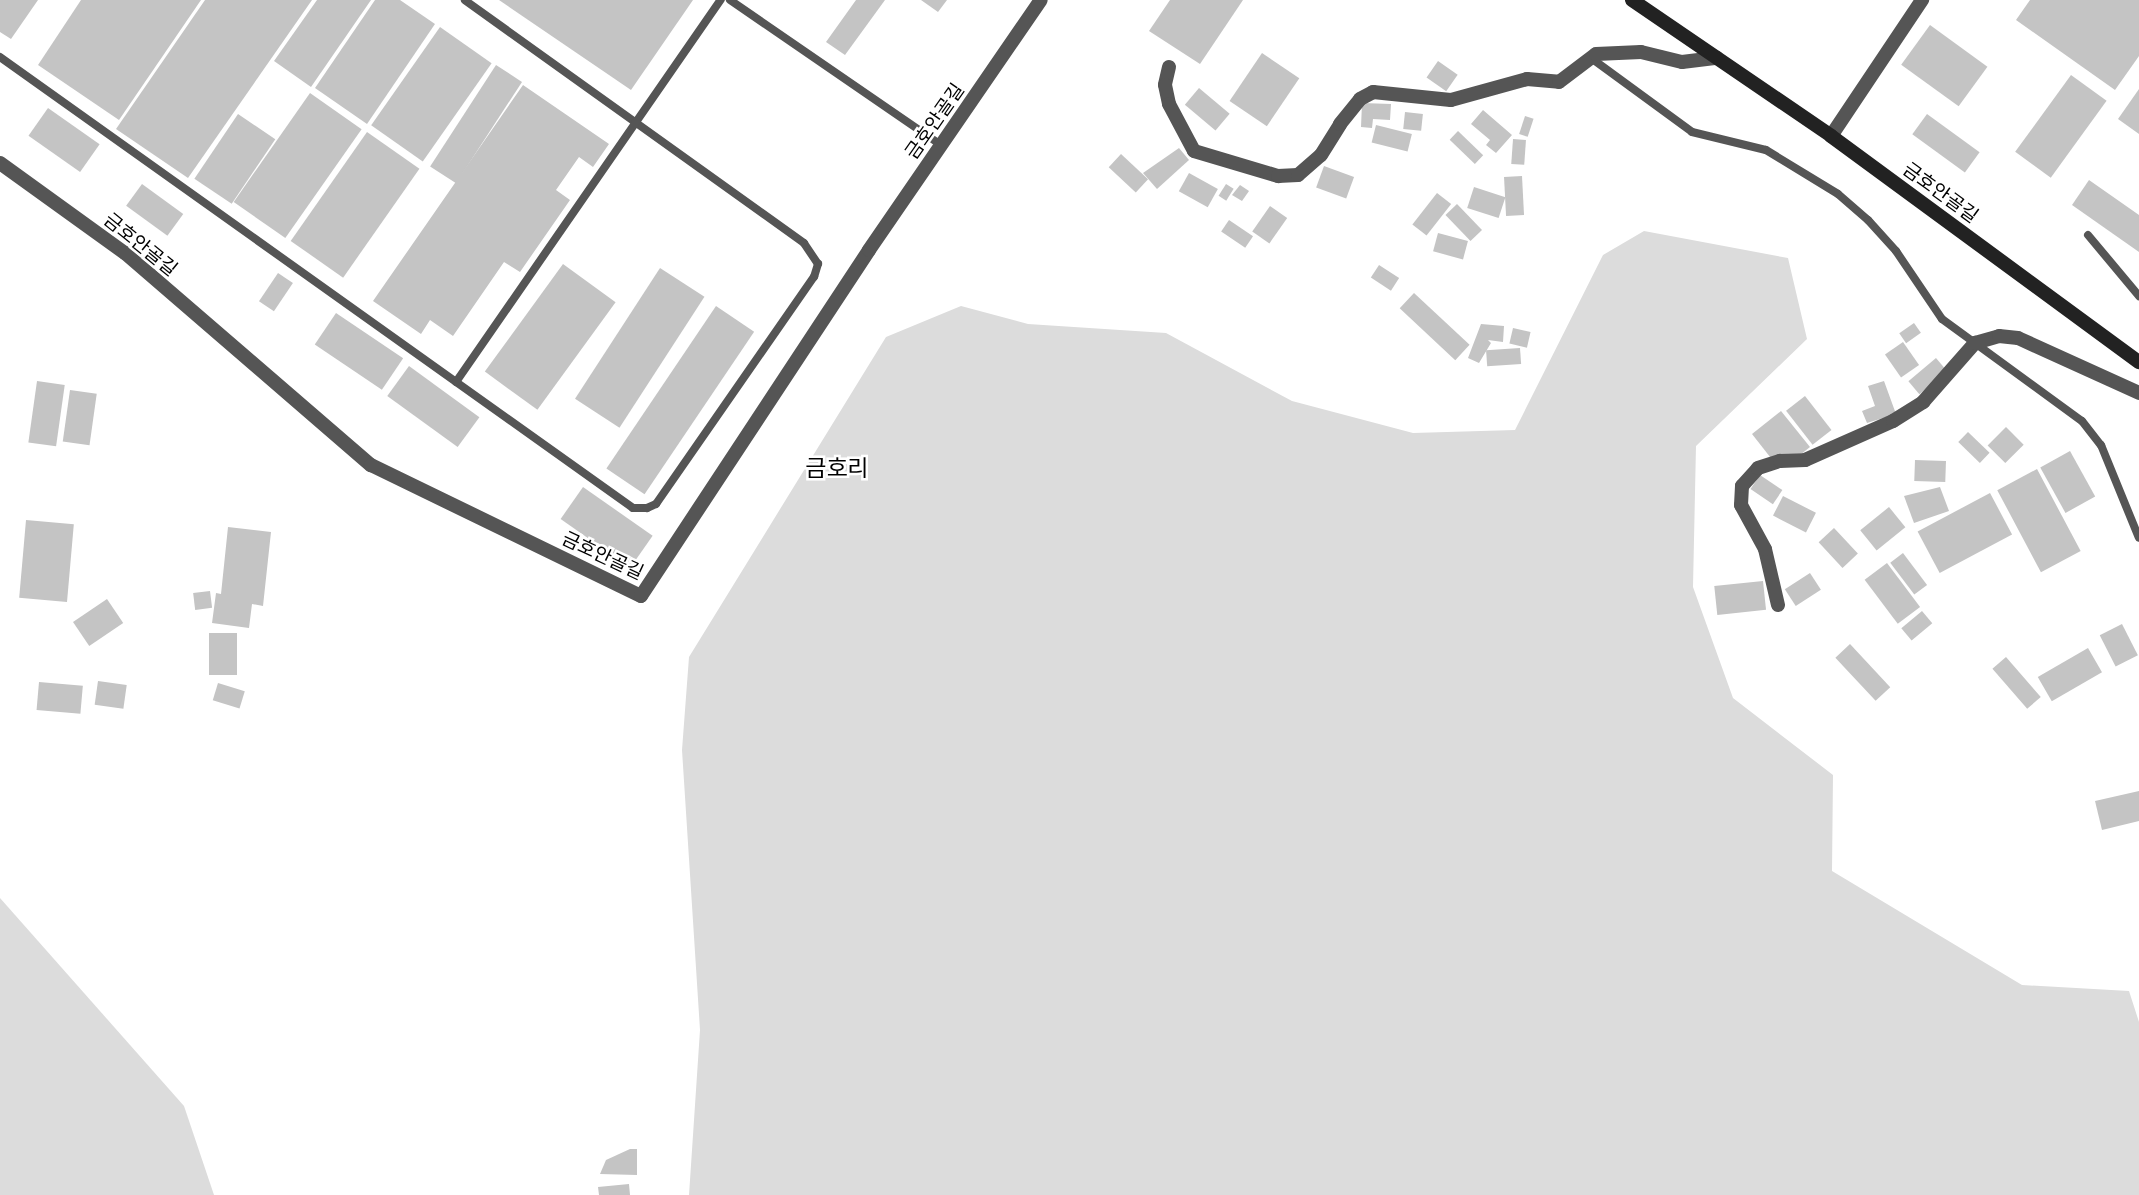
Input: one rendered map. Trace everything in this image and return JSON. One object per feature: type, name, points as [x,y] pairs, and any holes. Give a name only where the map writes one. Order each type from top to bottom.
[{"type":"street","name":"금호안골길","points":[[0,163],[125,253],[371,465],[641,596],[941,145],[1041,0]]},
{"type":"street","name":"금호안골길","points":[[1632,0],[1832,136],[2139,362]]},
{"type":"street","points":[[1832,136],[1922,0]]},
{"type":"street","points":[[1169,67],[1165,85],[1169,104],[1194,151],[1278,177],[1298,175],[1321,155],[1353,107],[1373,92],[1451,100],[1527,79],[1559,82],[1591,58],[1641,52],[1682,62],[1717,58]]},
{"type":"street","points":[[1777,605],[1765,549],[1741,505],[1742,486],[1758,468],[1780,461],[1805,460],[1893,421],[1923,402],[1975,343],[1999,336],[2018,338],[2139,393]]},
{"type":"lane","points":[[0,57],[633,508],[647,508],[656,504],[799,300],[818,264],[804,243],[465,0]]},
{"type":"lane","points":[[456,382],[721,0]]},
{"type":"lane","points":[[730,0],[941,145]]},
{"type":"lane","points":[[1591,58],[1692,132],[1766,150],[1838,194],[1896,251],[1942,319],[2082,421],[2101,445],[2139,538]]},
{"type":"lane","points":[[2088,235],[2139,296]]},
{"type":"shaded area","points":[[1644,231],[1788,258],[1807,339],[1696,446],[1693,587],[1733,698],[1833,775],[1832,871],[2022,985],[2129,991],[2139,1022],[2139,1195],[689,1195],[700,1030],[682,750],[689,657],[886,337],[961,306],[1028,324],[1166,333],[1292,401],[1413,433],[1515,430],[1603,255]]},
{"type":"shaded area","points":[[0,898],[184,1106],[214,1195],[0,1195]]},
{"type":"building","points":[[0,0],[38,0],[11,39],[0,32]]},
{"type":"building","points":[[81,0],[201,0],[119,120],[38,65]]},
{"type":"building","points":[[205,0],[312,0],[188,178],[116,129]]},
{"type":"building","points":[[317,0],[371,0],[311,87],[274,61]]},
{"type":"building","points":[[375,0],[400,0],[435,24],[367,124],[315,88]]},
{"type":"building","points":[[499,0],[693,0],[631,90]]},
{"type":"building","points":[[856,0],[885,0],[845,55],[826,42]]},
{"type":"building","points":[[921,0],[947,0],[938,12]]},
{"type":"building","points":[[1170,0],[1243,0],[1200,64],[1149,31]]},
{"type":"building","points":[[2030,0],[2139,0],[2139,56],[2115,90],[2016,20]]},
{"type":"building","points":[[1930,25],[1987,67],[1959,106],[1901,65]]},
{"type":"building","points":[[440,27],[492,63],[423,161],[371,125]]},
{"type":"building","points":[[1262,53],[1299,78],[1267,126],[1230,101]]},
{"type":"building","points":[[1438,61],[1458,75],[1446,91],[1427,77]]},
{"type":"building","points":[[496,65],[522,82],[456,183],[430,166]]},
{"type":"building","points":[[2071,75],[2107,101],[2051,178],[2015,152]]},
{"type":"building","points":[[523,85],[609,144],[593,167],[579,157],[556,190],[570,200],[520,272],[504,262],[453,336],[430,320],[421,334],[373,301]]},
{"type":"building","points":[[1199,88],[1230,114],[1216,131],[1185,105]]},
{"type":"building","points":[[2139,89],[2139,134],[2118,119]]},
{"type":"building","points":[[310,93],[362,129],[285,238],[234,202]]},
{"type":"building","points":[[1362,103],[1391,104],[1390,120],[1373,119],[1372,128],[1361,127]]},
{"type":"building","points":[[48,108],[100,144],[80,172],[28,136]]},
{"type":"building","points":[[1483,110],[1512,135],[1496,153],[1486,145],[1490,140],[1471,124]]},
{"type":"building","points":[[1405,112],[1423,114],[1421,131],[1403,129]]},
{"type":"building","points":[[238,114],[275,139],[232,204],[194,179]]},
{"type":"building","points":[[1927,114],[1980,152],[1965,172],[1912,134]]},
{"type":"building","points":[[1525,116],[1534,119],[1528,137],[1519,134]]},
{"type":"building","points":[[1376,125],[1412,134],[1408,151],[1372,142]]},
{"type":"building","points":[[1458,131],[1483,155],[1475,164],[1450,140]]},
{"type":"building","points":[[367,132],[419,169],[343,278],[291,241]]},
{"type":"building","points":[[1513,139],[1526,140],[1524,165],[1511,164]]},
{"type":"building","points":[[1179,148],[1189,160],[1157,189],[1143,173]]},
{"type":"building","points":[[1121,154],[1148,179],[1136,192],[1109,167]]},
{"type":"building","points":[[1324,166],[1354,177],[1346,199],[1316,188]]},
{"type":"building","points":[[1189,173],[1218,189],[1208,207],[1179,191]]},
{"type":"building","points":[[1522,176],[1524,215],[1506,216],[1504,177]]},
{"type":"building","points":[[2089,180],[2139,215],[2139,252],[2072,205]]},
{"type":"building","points":[[142,184],[183,214],[167,236],[126,206]]},
{"type":"building","points":[[1226,184],[1234,189],[1226,201],[1219,196]]},
{"type":"building","points":[[1240,185],[1249,191],[1242,201],[1232,195]]},
{"type":"building","points":[[1474,187],[1505,197],[1499,218],[1467,208]]},
{"type":"building","points":[[1437,193],[1451,204],[1427,236],[1412,225]]},
{"type":"building","points":[[1457,204],[1482,230],[1470,241],[1445,215]]},
{"type":"building","points":[[1270,206],[1287,218],[1269,243],[1252,231]]},
{"type":"building","points":[[1229,220],[1253,236],[1245,248],[1221,232]]},
{"type":"building","points":[[1438,233],[1468,241],[1463,259],[1433,251]]},
{"type":"building","points":[[563,264],[616,302],[537,410],[485,372]]},
{"type":"building","points":[[1379,265],[1399,278],[1391,291],[1371,278]]},
{"type":"building","points":[[660,268],[704,297],[619,428],[575,399]]},
{"type":"building","points":[[278,273],[293,283],[274,311],[259,301]]},
{"type":"building","points":[[1414,293],[1470,345],[1455,360],[1400,308]]},
{"type":"building","points":[[716,306],[754,332],[645,494],[606,468]]},
{"type":"building","points":[[336,313],[403,358],[382,390],[315,345]]},
{"type":"building","points":[[1914,323],[1921,333],[1906,343],[1899,333]]},
{"type":"building","points":[[1481,324],[1504,326],[1503,342],[1488,340],[1491,343],[1479,363],[1468,358]]},
{"type":"building","points":[[1513,328],[1531,332],[1527,348],[1509,344]]},
{"type":"building","points":[[1903,342],[1919,365],[1901,378],[1885,355]]},
{"type":"building","points":[[1520,348],[1521,364],[1487,366],[1486,350]]},
{"type":"building","points":[[1936,358],[1947,371],[1919,394],[1908,381]]},
{"type":"building","points":[[409,366],[479,417],[458,447],[387,396]]},
{"type":"building","points":[[37,381],[65,385],[56,446],[28,442]]},
{"type":"building","points":[[1884,381],[1896,414],[1867,423],[1862,411],[1875,406],[1868,386]]},
{"type":"building","points":[[70,390],[97,394],[90,445],[63,441]]},
{"type":"building","points":[[1805,396],[1831,430],[1813,445],[1786,411]]},
{"type":"building","points":[[1781,411],[1810,447],[1800,455],[1774,462],[1752,434]]},
{"type":"building","points":[[2006,427],[2024,445],[2005,463],[1988,445]]},
{"type":"building","points":[[1968,432],[1990,453],[1980,463],[1958,442]]},
{"type":"building","points":[[2070,451],[2095,496],[2065,513],[2040,467]]},
{"type":"building","points":[[1915,460],[1946,461],[1945,482],[1914,481]]},
{"type":"building","points":[[2037,469],[2081,551],[2041,572],[1997,490]]},
{"type":"building","points":[[1760,475],[1782,490],[1773,504],[1750,489]]},
{"type":"building","points":[[583,487],[653,536],[630,568],[561,519]]},
{"type":"building","points":[[1940,487],[1949,511],[1914,523],[1904,496]]},
{"type":"building","points":[[1990,493],[2012,534],[1940,573],[1918,531]]},
{"type":"building","points":[[1783,496],[1816,513],[1806,532],[1773,516]]},
{"type":"building","points":[[1889,507],[1905,527],[1877,550],[1860,530]]},
{"type":"building","points":[[26,520],[74,524],[67,602],[19,598]]},
{"type":"building","points":[[228,527],[271,532],[263,606],[252,604],[249,628],[212,623],[216,593],[221,594]]},
{"type":"building","points":[[1834,528],[1858,554],[1843,568],[1819,542]]},
{"type":"building","points":[[1903,553],[1927,585],[1914,595],[1890,563]]},
{"type":"building","points":[[1887,563],[1920,607],[1898,624],[1865,580]]},
{"type":"building","points":[[1810,573],[1821,590],[1796,606],[1785,589]]},
{"type":"building","points":[[1763,581],[1766,610],[1717,615],[1714,586]]},
{"type":"building","points":[[210,591],[212,608],[195,610],[193,593]]},
{"type":"building","points":[[107,599],[123,623],[89,646],[73,622]]},
{"type":"building","points":[[1922,611],[1932,623],[1912,641],[1901,628]]},
{"type":"building","points":[[2122,624],[2138,655],[2116,667],[2100,635]]},
{"type":"building","points":[[209,633],[237,633],[237,675],[209,675]]},
{"type":"building","points":[[1850,644],[1890,687],[1876,701],[1835,658]]},
{"type":"building","points":[[2088,648],[2102,672],[2052,701],[2038,677]]},
{"type":"building","points":[[2006,657],[2041,697],[2027,709],[1992,669]]},
{"type":"building","points":[[98,681],[127,685],[123,709],[95,705]]},
{"type":"building","points":[[39,682],[83,686],[80,714],[37,710]]},
{"type":"building","points":[[218,683],[245,691],[240,708],[213,700]]},
{"type":"building","points":[[2139,791],[2139,821],[2102,830],[2095,801]]},
{"type":"building","points":[[630,1149],[637,1149],[637,1175],[600,1174],[606,1160]]},
{"type":"building","points":[[629,1184],[630,1195],[599,1195],[598,1187]]},
{"type":"district","name":"금호리","points":[[837,467]]}]
